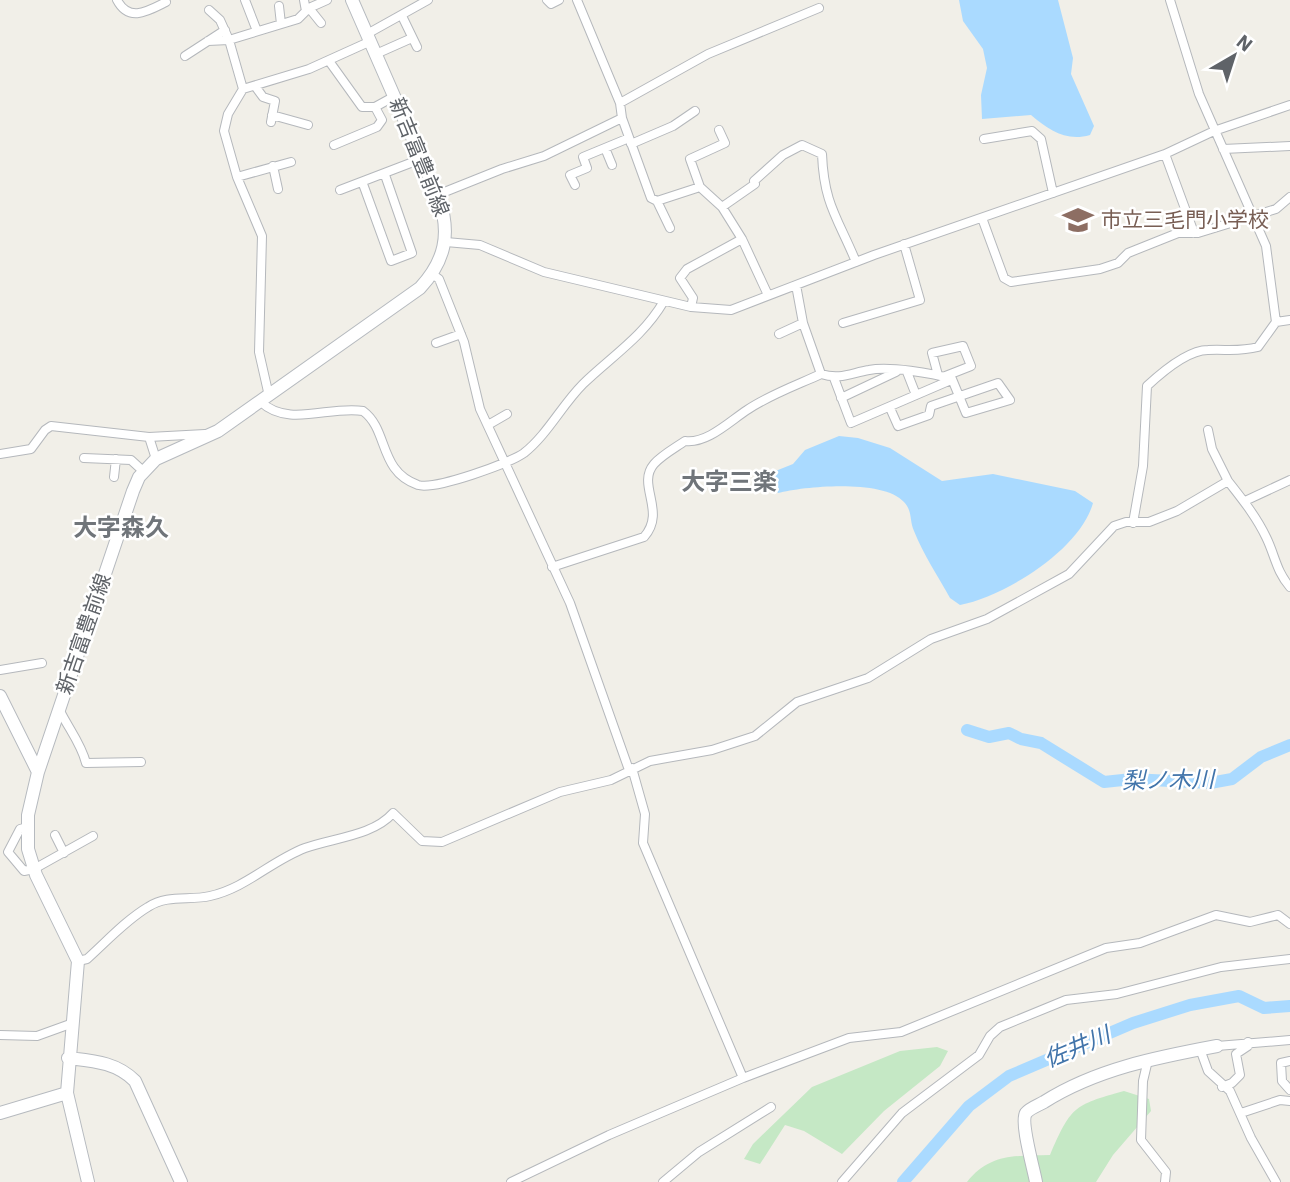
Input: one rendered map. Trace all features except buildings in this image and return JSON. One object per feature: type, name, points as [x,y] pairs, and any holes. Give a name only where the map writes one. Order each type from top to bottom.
[{"type":"main road","name":"新吉富豊前線","points":[[88,1182],[68,1093],[68,1058],[74,1023],[78,961],[34,870],[28,827],[38,772],[132,491],[143,471],[156,458],[209,435],[265,399],[419,288],[432,274],[446,242],[445,220],[437,195],[352,0]]},
{"type":"main road","points":[[0,696],[38,772]]},
{"type":"main road","points":[[1036,1182],[1024,1121],[1027,1112],[1062,1090],[1147,1060],[1217,1046]]},
{"type":"main road","points":[[68,1058],[106,1063],[126,1072],[135,1081],[181,1182]]},
{"type":"main road","points":[[0,1113],[68,1093]]},
{"type":"street","points":[[117,0],[122,10],[128,13],[150,10],[166,2]]},
{"type":"street","points":[[245,0],[257,31]]},
{"type":"street","points":[[208,41],[229,40],[298,19],[307,6],[327,0]]},
{"type":"street","points":[[243,89],[329,61],[428,0]]},
{"type":"street","points":[[547,0],[551,4],[559,0]]},
{"type":"street","points":[[577,0],[620,103],[622,118],[651,198],[657,201],[670,228]]},
{"type":"street","points":[[1133,523],[1143,466],[1147,386],[1193,353],[1206,349],[1233,352],[1258,347],[1276,322],[1270,264],[1255,215],[1213,131],[1170,0]]},
{"type":"street","points":[[279,6],[281,24]]},
{"type":"street","points":[[307,6],[321,23]]},
{"type":"street","points":[[620,103],[708,54],[819,8]]},
{"type":"street","points":[[209,10],[216,14],[225,30],[243,89],[224,125],[237,177],[262,236],[259,352],[265,399],[276,412],[313,414],[363,411],[373,423],[391,464],[400,473],[423,486],[470,475],[506,460],[513,460],[530,448],[584,384],[651,323],[664,301]]},
{"type":"street","points":[[402,16],[417,47]]},
{"type":"street","points":[[185,56],[225,30]]},
{"type":"street","points":[[376,54],[412,38]]},
{"type":"street","points":[[329,61],[362,107],[375,107],[395,96]]},
{"type":"street","points":[[255,86],[263,97],[275,101],[271,119],[308,125]]},
{"type":"street","points":[[446,242],[480,245],[544,272],[664,301],[691,307],[731,310],[904,244],[1165,153],[1213,131],[1290,105]]},
{"type":"street","points":[[334,145],[381,124],[375,107]]},
{"type":"street","points":[[575,185],[570,175],[587,168],[583,158],[673,126],[695,111]]},
{"type":"street","points":[[437,195],[502,169],[544,156],[622,118]]},
{"type":"street","points":[[719,130],[725,144],[690,159],[700,187],[722,207],[742,239],[768,295]]},
{"type":"street","points":[[984,139],[1032,131],[1041,139],[1053,193]]},
{"type":"street","points":[[722,207],[755,184],[754,180],[783,155],[802,145],[822,154],[822,173],[831,209],[856,262]]},
{"type":"street","points":[[1223,149],[1290,146]]},
{"type":"street","points":[[605,148],[612,165]]},
{"type":"street","points":[[1165,153],[1194,233]]},
{"type":"street","points":[[340,190],[363,184],[421,159]]},
{"type":"street","points":[[237,177],[291,162]]},
{"type":"street","points":[[273,166],[278,189]]},
{"type":"street","points":[[363,184],[391,261],[412,253],[385,175]]},
{"type":"street","points":[[657,201],[700,187]]},
{"type":"street","points":[[982,218],[1004,278],[1011,282],[1100,269],[1118,263],[1128,253],[1178,233],[1194,233],[1276,209],[1290,197]]},
{"type":"street","points":[[691,307],[693,298],[680,278],[687,269],[742,239]]},
{"type":"street","points":[[844,323],[920,300],[904,244]]},
{"type":"street","points":[[432,274],[439,279],[461,334],[480,409],[506,460],[572,608],[645,814],[643,843],[743,1078]]},
{"type":"street","points":[[796,285],[803,323],[821,374]]},
{"type":"street","points":[[1276,322],[1290,320]]},
{"type":"street","points":[[779,334],[803,323]]},
{"type":"street","points":[[436,343],[461,334]]},
{"type":"street","points":[[834,378],[851,423],[890,408],[944,377],[971,366],[964,346],[932,353],[944,377],[959,395],[966,413],[1010,400],[998,383],[959,395],[931,406],[929,415],[898,426],[890,408]]},
{"type":"street","points":[[552,567],[644,537],[655,516],[649,482],[655,463],[685,441],[694,442],[736,420],[746,410],[821,374],[834,378],[871,369],[944,377]]},
{"type":"street","points":[[841,398],[897,372]]},
{"type":"street","points":[[907,372],[916,395]]},
{"type":"street","points":[[488,425],[507,414]]},
{"type":"street","points":[[0,454],[31,449],[51,426],[149,437],[209,435]]},
{"type":"street","points":[[1208,430],[1212,449],[1228,481],[1245,501],[1267,538],[1282,578],[1290,587]]},
{"type":"street","points":[[149,437],[156,458]]},
{"type":"street","points":[[84,458],[131,460],[143,471]]},
{"type":"street","points":[[114,477],[116,459]]},
{"type":"street","points":[[1245,501],[1290,480]]},
{"type":"street","points":[[78,961],[87,959],[148,906],[171,897],[198,898],[233,889],[281,859],[314,845],[352,835],[385,821],[393,813],[417,837],[436,843],[560,792],[611,780],[650,761],[729,746],[755,736],[797,702],[868,678],[931,639],[987,619],[1069,574],[1083,562],[1110,529],[1126,522],[1149,522],[1177,511],[1228,481]]},
{"type":"street","points":[[0,670],[42,663]]},
{"type":"street","points":[[59,709],[71,735],[81,744],[86,763],[141,762]]},
{"type":"street","points":[[28,827],[20,830],[4,853],[24,871],[34,870],[93,836]]},
{"type":"street","points":[[55,835],[64,853]]},
{"type":"street","points":[[511,1182],[609,1135],[743,1078],[849,1038],[901,1032],[1106,948],[1140,943],[1219,914],[1250,922],[1278,915],[1290,924]]},
{"type":"street","points":[[842,1182],[902,1113],[979,1055],[990,1036],[1000,1027],[1066,1000],[1117,994],[1221,967],[1290,959]]},
{"type":"street","points":[[0,1035],[37,1035],[74,1023]]},
{"type":"street","points":[[1217,1046],[1290,1040]]},
{"type":"street","points":[[1221,1087],[1232,1083],[1240,1075],[1236,1054],[1248,1046],[1248,1042]]},
{"type":"street","points":[[1200,1049],[1208,1071],[1241,1113],[1251,1138],[1276,1182]]},
{"type":"street","points":[[1147,1060],[1143,1081],[1141,1140],[1166,1172],[1166,1182]]},
{"type":"street","points":[[1290,1061],[1281,1063],[1282,1081],[1290,1090]]},
{"type":"street","points":[[1241,1113],[1280,1100],[1290,1101]]},
{"type":"street","points":[[663,1182],[699,1152],[771,1107]]},
{"type":"green space","points":[[937,1047],[948,1051],[940,1066],[884,1111],[842,1154],[804,1131],[785,1125],[760,1164],[744,1159],[753,1144],[812,1087],[900,1051]]},
{"type":"green space","points":[[1124,1091],[1149,1099],[1151,1111],[1113,1155],[1096,1182],[967,1182],[994,1161],[1015,1156],[1050,1155],[1063,1127],[1076,1110],[1094,1100]]},
{"type":"water","points":[[959,0],[1058,0],[1073,58],[1071,74],[1094,126],[1090,135],[1066,136],[1031,115],[982,119],[981,95],[987,68],[983,49],[963,21]]},
{"type":"water","points":[[839,436],[858,438],[890,448],[942,481],[993,474],[1075,491],[1093,503],[1073,538],[1057,554],[998,592],[960,605],[950,598],[926,557],[914,531],[907,506],[894,495],[880,490],[844,486],[778,493],[768,474],[793,464],[805,450]]},
{"type":"waterway","name":"梨ノ木川","points":[[967,730],[989,737],[1009,733],[1021,739],[1041,743],[1104,782],[1132,779],[1210,783],[1232,779],[1261,757],[1290,745]]},
{"type":"waterway","name":"佐井川","points":[[903,1182],[969,1106],[1009,1076],[1133,1023],[1190,1005],[1239,996],[1264,1008],[1290,1006]]},
{"type":"place","name":"市立三毛門小学校","points":[[1078,220]]},
{"type":"district","name":"大字三楽","points":[[729,482]]},
{"type":"district","name":"大字森久","points":[[121,528]]}]
